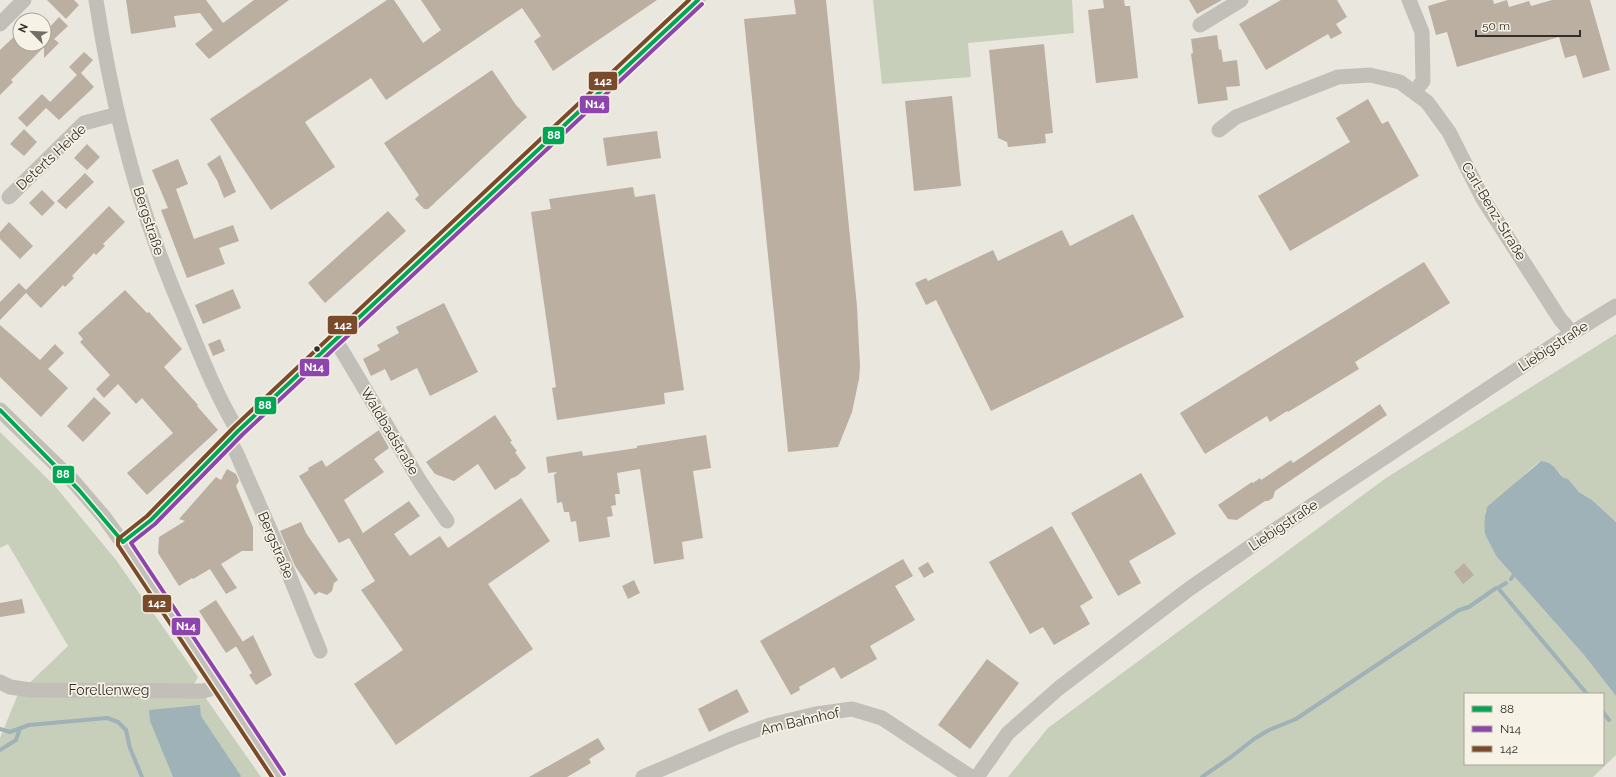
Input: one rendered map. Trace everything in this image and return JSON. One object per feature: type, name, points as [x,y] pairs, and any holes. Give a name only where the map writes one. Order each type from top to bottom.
[{"type":"street","points":[[0,24],[24,0]]},
{"type":"street","name":"Bergstraße","points":[[96,0],[101,35],[118,114],[134,176],[158,250],[234,435],[236,452],[279,550],[320,651]]},
{"type":"street","points":[[123,542],[151,520],[234,435],[698,0]]},
{"type":"street","points":[[1200,25],[1241,0]]},
{"type":"street","points":[[1409,0],[1422,32],[1423,81],[1415,91]]},
{"type":"street","name":"Carl-Benz-Straße","points":[[1219,130],[1236,118],[1338,77],[1370,75],[1400,82],[1415,91],[1428,102],[1449,132],[1483,199],[1560,319],[1572,333]]},
{"type":"street","name":"Deterts Heide","points":[[9,197],[84,123],[118,114]]},
{"type":"street","name":"Liebigstraße","points":[[977,777],[1008,733],[1058,688],[1183,594],[1260,540],[1572,333],[1616,306]]},
{"type":"street","name":"Waldbadstraße","points":[[335,339],[421,483],[447,521]]},
{"type":"street","points":[[0,410],[73,481],[104,517],[123,542],[219,684],[279,777]]},
{"type":"street","name":"Forellenweg","points":[[0,682],[10,687],[39,690],[203,691],[219,684]]},
{"type":"street","name":"Am Bahnhof","points":[[643,777],[734,738],[770,725],[816,714],[852,709],[882,718],[971,777]]},
{"type":"green space","points":[[873,0],[1072,0],[1074,33],[968,43],[971,77],[882,84]]},
{"type":"green space","points":[[1616,334],[1616,522],[1592,500],[1579,492],[1553,465],[1541,461],[1485,511],[1485,534],[1496,556],[1584,655],[1616,696],[1616,755],[1593,777],[1008,777],[1048,728],[1386,478]]},
{"type":"green space","points":[[0,432],[55,486],[116,560],[198,677],[193,686],[205,697],[261,777],[0,777],[0,738],[18,694],[68,646],[8,544],[0,548]]},
{"type":"shaded area","points":[[1541,461],[1550,463],[1564,478],[1568,479],[1579,492],[1592,500],[1616,522],[1616,696],[1584,655],[1496,556],[1485,534],[1484,523],[1488,506]]},
{"type":"shaded area","points":[[200,705],[201,716],[241,776],[240,777],[173,777],[150,721],[149,710]]},
{"type":"building","points":[[47,0],[74,0],[79,5],[66,19]]},
{"type":"building","points":[[126,0],[206,0],[223,23],[254,0],[289,0],[209,59],[195,44],[213,30],[200,13],[174,16],[176,27],[131,34]]},
{"type":"building","points":[[387,0],[394,0],[423,43],[441,30],[421,0],[657,0],[553,71],[534,41],[541,36],[522,8],[386,100],[371,78],[305,122],[335,167],[271,210],[210,119]]},
{"type":"building","points":[[794,0],[826,0],[857,306],[860,367],[852,412],[838,447],[788,452],[744,19],[796,14]]},
{"type":"building","points":[[1103,0],[1124,0],[1125,6],[1130,6],[1138,78],[1096,83],[1088,10],[1104,8]]},
{"type":"building","points":[[1189,0],[1222,0],[1197,14]]},
{"type":"building","points":[[1281,0],[1337,0],[1347,17],[1336,24],[1342,33],[1331,39],[1328,34],[1266,70],[1239,24]]},
{"type":"building","points":[[1448,0],[1493,0],[1494,4],[1507,0],[1509,7],[1529,1],[1531,6],[1552,0],[1590,0],[1610,70],[1583,78],[1576,55],[1565,58],[1559,37],[1457,67],[1447,32],[1436,35],[1428,6]]},
{"type":"building","points":[[59,17],[68,26],[54,39],[59,43],[52,50],[52,25]]},
{"type":"building","points":[[1217,35],[1219,50],[1221,49],[1223,62],[1237,60],[1240,86],[1226,87],[1228,100],[1198,104],[1191,54],[1193,53],[1191,39]]},
{"type":"building","points":[[12,39],[12,52],[39,52],[11,80],[13,82],[0,95],[0,50]]},
{"type":"building","points":[[1044,44],[1053,133],[1045,134],[1046,143],[1008,147],[1007,142],[998,138],[989,50]]},
{"type":"building","points":[[44,52],[50,52],[44,58]]},
{"type":"building","points":[[84,52],[93,60],[81,73],[94,87],[59,120],[46,108],[27,127],[18,118],[42,94],[50,102],[77,75],[69,67]]},
{"type":"building","points":[[492,70],[516,105],[527,117],[428,209],[424,209],[415,199],[419,195],[384,143]]},
{"type":"building","points":[[952,96],[961,186],[914,191],[905,101]]},
{"type":"building","points":[[1368,99],[1382,124],[1388,121],[1419,176],[1290,251],[1258,196],[1350,142],[1336,118]]},
{"type":"building","points":[[24,129],[37,142],[24,156],[10,144]]},
{"type":"building","points":[[657,131],[661,158],[607,166],[603,138]]},
{"type":"building","points":[[87,144],[100,157],[87,170],[74,158]]},
{"type":"building","points":[[220,155],[236,192],[224,198],[217,180],[207,164]]},
{"type":"building","points":[[178,159],[188,184],[176,189],[194,239],[233,225],[239,241],[219,248],[225,264],[187,278],[161,210],[168,208],[152,170]]},
{"type":"building","points":[[85,173],[94,182],[66,209],[57,201]]},
{"type":"building","points":[[633,187],[635,197],[655,194],[684,390],[664,393],[665,404],[557,420],[552,388],[556,387],[531,212],[551,209],[549,199]]},
{"type":"building","points":[[42,190],[55,203],[42,216],[29,203]]},
{"type":"building","points":[[109,206],[125,222],[103,244],[105,246],[96,255],[94,253],[72,276],[74,278],[65,287],[63,285],[41,308],[26,293],[0,320],[0,302],[19,283],[26,290]]},
{"type":"building","points":[[388,211],[406,231],[325,303],[308,283]]},
{"type":"building","points":[[1133,214],[1184,317],[991,411],[936,300],[926,305],[915,283],[926,278],[928,281],[993,250],[998,261],[1062,230],[1070,246]]},
{"type":"building","points":[[9,222],[33,246],[20,259],[0,239],[0,232]]},
{"type":"building","points":[[1424,262],[1450,303],[1355,362],[1359,369],[1270,422],[1267,416],[1205,454],[1180,413]]},
{"type":"building","points":[[233,289],[241,308],[203,324],[195,305]]},
{"type":"building","points":[[125,290],[147,313],[149,312],[182,349],[164,367],[218,430],[147,495],[127,473],[173,433],[142,398],[136,404],[118,384],[104,398],[96,389],[110,375],[80,342],[83,339],[78,333]]},
{"type":"building","points":[[444,303],[478,372],[430,396],[417,368],[391,381],[385,369],[371,376],[363,359],[380,350],[377,345],[399,333],[396,327]]},
{"type":"building","points":[[0,325],[40,360],[55,344],[64,353],[48,369],[68,388],[41,417],[0,377]]},
{"type":"building","points":[[220,339],[225,351],[213,356],[208,344]]},
{"type":"building","points":[[94,397],[111,413],[83,442],[67,426]]},
{"type":"building","points":[[1380,404],[1387,415],[1275,491],[1273,498],[1265,501],[1237,520],[1228,519],[1218,505],[1252,482],[1253,483],[1260,478],[1261,480],[1291,460],[1293,463]]},
{"type":"building","points":[[495,415],[512,441],[510,442],[517,451],[515,452],[526,468],[517,476],[510,479],[495,490],[478,464],[454,481],[435,474],[426,462]]},
{"type":"building","points":[[379,430],[389,448],[374,459],[384,472],[344,500],[363,533],[409,501],[420,516],[394,534],[410,556],[440,536],[448,548],[521,498],[550,541],[488,584],[533,649],[396,745],[354,684],[403,650],[361,590],[375,581],[349,538],[339,543],[299,476],[309,470],[308,468],[322,460],[326,467]]},
{"type":"building","points":[[706,435],[711,468],[693,471],[703,538],[682,542],[684,559],[654,564],[640,469],[617,473],[620,494],[615,494],[616,505],[611,506],[613,516],[607,517],[610,537],[579,542],[576,521],[571,522],[569,512],[564,512],[562,502],[557,503],[554,475],[557,472],[548,473],[546,457],[582,451],[583,456],[637,448],[637,446]]},
{"type":"building","points":[[227,469],[236,474],[239,481],[236,486],[253,527],[253,551],[242,551],[221,564],[237,588],[226,594],[210,569],[179,586],[158,553],[159,537],[185,521],[179,519],[216,477],[221,480]]},
{"type":"building","points":[[1141,473],[1176,534],[1129,561],[1141,583],[1118,596],[1071,513]]},
{"type":"building","points":[[301,522],[306,533],[338,580],[334,583],[332,591],[327,595],[319,592],[315,595],[295,566],[280,531]]},
{"type":"building","points":[[1052,526],[1093,598],[1080,606],[1090,624],[1054,645],[1043,627],[1030,634],[989,562]]},
{"type":"building","points":[[903,559],[913,576],[895,586],[915,620],[870,646],[877,659],[841,679],[834,667],[799,687],[800,690],[791,695],[760,641]]},
{"type":"building","points":[[928,562],[934,572],[924,578],[918,568]]},
{"type":"building","points":[[1464,563],[1474,575],[1463,584],[1454,572]]},
{"type":"building","points":[[634,580],[640,593],[628,599],[622,586]]},
{"type":"building","points":[[22,599],[25,613],[0,617],[0,603]]},
{"type":"building","points":[[216,600],[243,642],[226,653],[199,611]]},
{"type":"building","points":[[253,635],[272,675],[256,685],[249,675],[252,673],[236,646]]},
{"type":"building","points":[[987,659],[1019,683],[970,749],[938,725]]},
{"type":"building","points":[[737,689],[749,712],[709,732],[698,709]]},
{"type":"building","points":[[598,738],[605,749],[589,759],[591,763],[567,777],[529,777]]},
{"type":"waterway","points":[[1202,777],[1254,739],[1269,730],[1296,719],[1459,610],[1469,607],[1496,588],[1506,583]]},
{"type":"waterway","points":[[1498,588],[1586,693]]},
{"type":"waterway","points":[[1604,713],[1609,720]]},
{"type":"waterway","points":[[0,729],[10,732],[29,725],[107,718],[118,722],[126,730],[130,748],[142,777]]},
{"type":"waterway","points":[[0,750],[16,740],[20,728]]},
{"type":"transit line","name":"142","points":[[272,777],[118,545],[118,539],[147,516],[234,427],[689,0]]},
{"type":"transit line","name":"88","points":[[123,542],[151,520],[238,431],[698,0]]},
{"type":"transit line","name":"N14","points":[[284,774],[131,543],[155,524],[242,435],[702,4]]},
{"type":"transit line","name":"88","points":[[0,410],[79,490],[123,542]]}]
